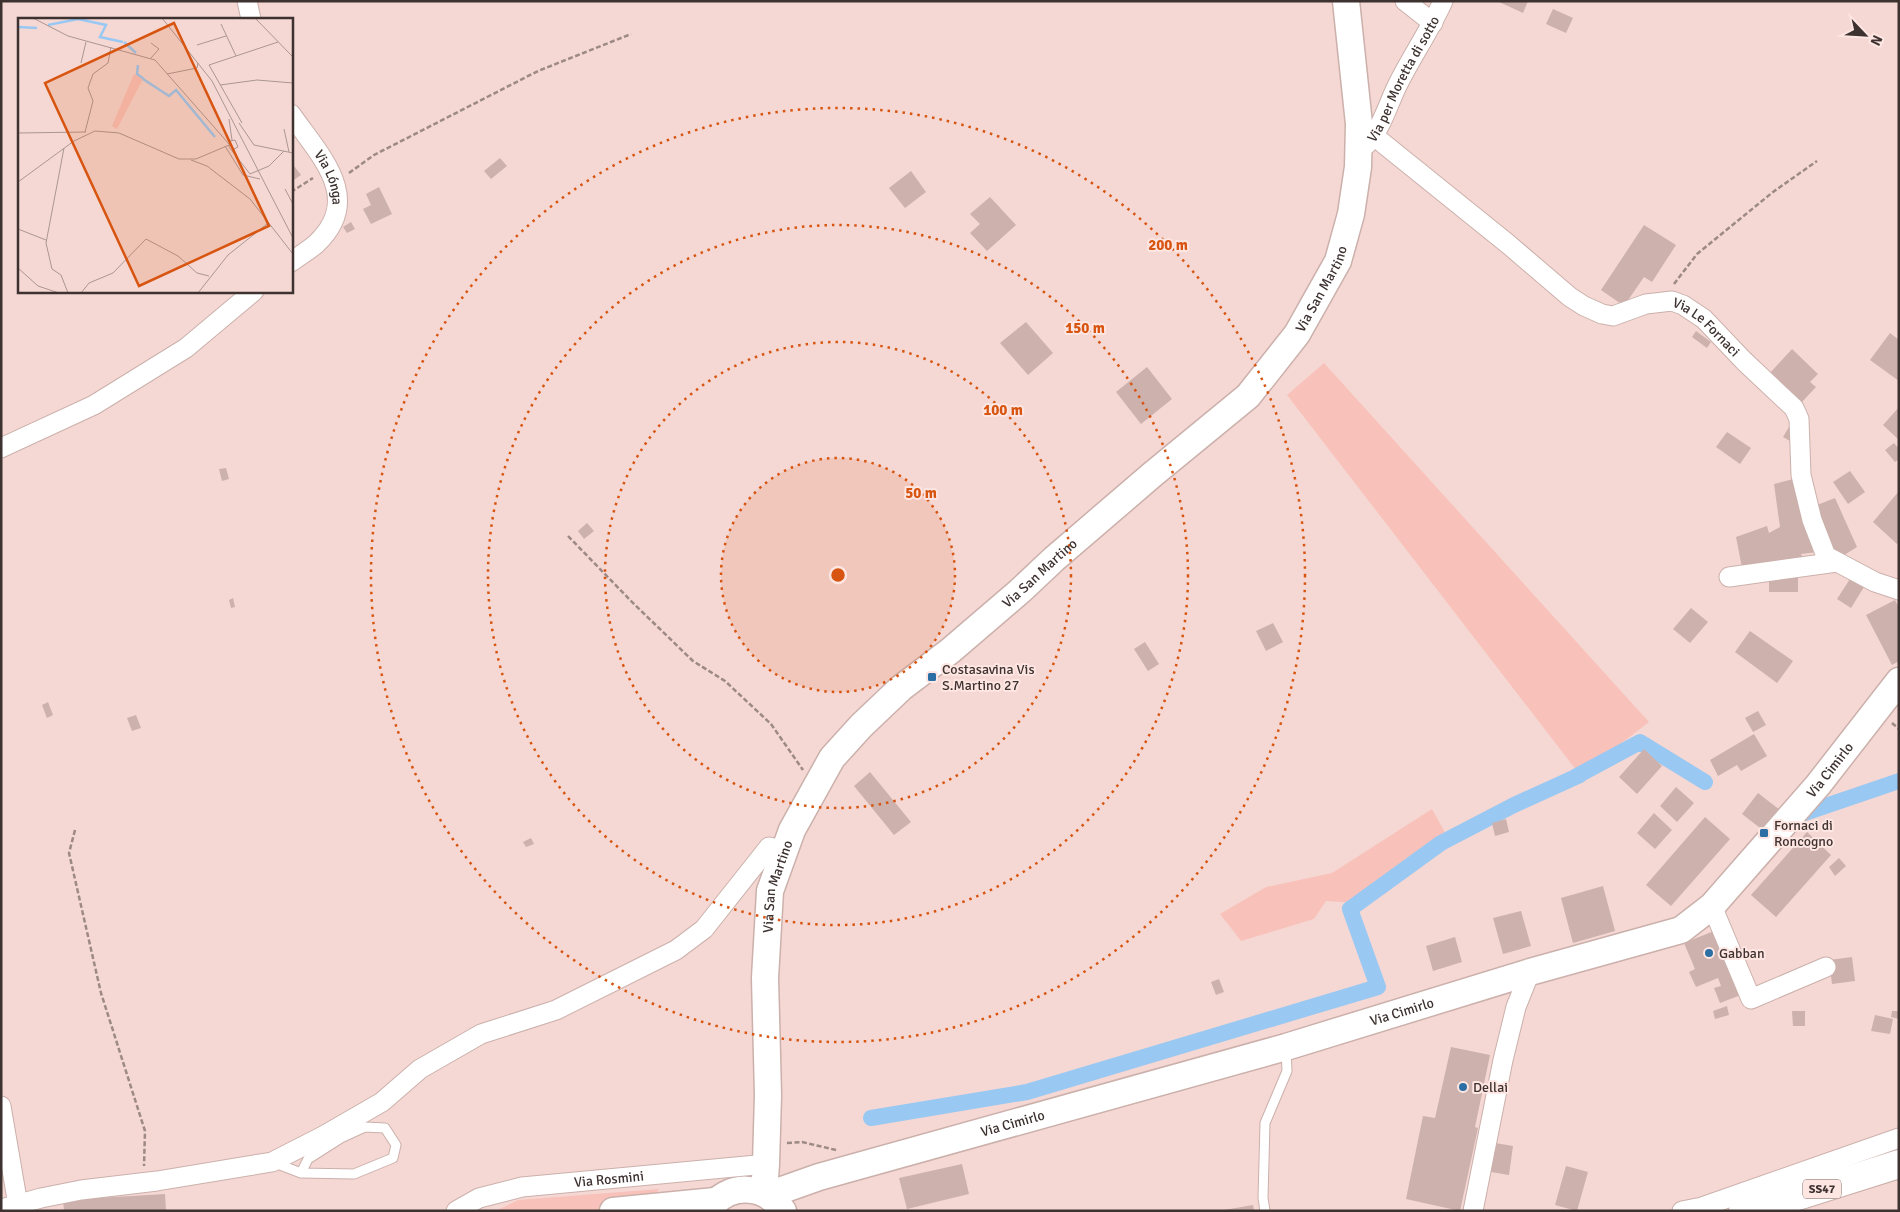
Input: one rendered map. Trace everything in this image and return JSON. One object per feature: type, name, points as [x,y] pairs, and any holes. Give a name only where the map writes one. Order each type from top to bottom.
[{"type":"highway","name":"SS47","points":[[1744,1211],[1899,1164]]},
{"type":"highway","name":"SS47","points":[[1792,1211],[1899,1178]]},
{"type":"street","points":[[247,1],[251,18]]},
{"type":"street","name":"Via San Martino","points":[[770,1199],[766,1164],[768,1095],[765,978],[768,921],[770,891],[792,830],[832,758],[861,726],[901,688],[950,651],[1153,474],[1248,396],[1297,334],[1338,261],[1352,214],[1366,144],[1359,124],[1346,1]]},
{"type":"street","points":[[1405,1],[1433,23]]},
{"type":"street","name":"Via per Moretta di sotto","points":[[1366,144],[1433,23],[1443,1]]},
{"type":"street","name":"Via Lónga","points":[[292,115],[332,175],[339,200],[332,223],[316,243],[292,261]]},
{"type":"street","name":"Via Le Fornaci","points":[[1366,144],[1508,244],[1570,297],[1584,306],[1602,314],[1613,316],[1646,304],[1672,301],[1683,305],[1704,319],[1744,361],[1794,408],[1799,419],[1801,475],[1812,520],[1826,556],[1875,582],[1899,590]]},
{"type":"street","points":[[1,448],[94,405],[186,348],[253,292]]},
{"type":"street","points":[[1729,577],[1837,562]]},
{"type":"street","name":"Via Cimirlo","points":[[804,1182],[1286,1047],[1530,972],[1681,930],[1712,906],[1818,785],[1899,681]]},
{"type":"street","points":[[1,1106],[13,1208],[41,1198],[81,1190],[272,1162],[323,1136],[382,1102],[420,1069],[481,1034],[556,1010],[676,950],[704,929],[769,847],[784,850]]},
{"type":"street","points":[[1712,906],[1751,999],[1826,966]]},
{"type":"street","points":[[1473,1211],[1516,1007],[1530,972]]},
{"type":"street","points":[[1682,1211],[1702,1207],[1899,1138]]},
{"type":"street","points":[[613,1211],[712,1206],[732,1191],[770,1199],[792,1194],[804,1182],[775,1171],[766,1164]]},
{"type":"street","name":"Via Rosmini","points":[[456,1211],[479,1198],[522,1187],[766,1164]]},
{"type":"lane","points":[[1265,1211],[1265,1123],[1287,1071],[1286,1047]]},
{"type":"lane","points":[[272,1162],[301,1173],[354,1174],[393,1158],[396,1145],[385,1128],[365,1127],[341,1138],[308,1159],[301,1173]]},
{"type":"path","points":[[292,192],[374,155],[538,71],[631,34]]},
{"type":"path","points":[[1661,301],[1696,254],[1773,192],[1818,161]]},
{"type":"path","points":[[568,536],[693,661],[725,681],[771,724],[815,788]]},
{"type":"path","points":[[76,830],[69,853],[101,993],[145,1131],[144,1182]]},
{"type":"shaded area","points":[[1324,363],[1649,722],[1580,775],[1287,395]]},
{"type":"shaded area","points":[[1432,809],[1448,838],[1358,903],[1326,901],[1314,919],[1241,941],[1220,914],[1266,887],[1332,873]]},
{"type":"shaded area","points":[[659,1189],[646,1211],[496,1211],[518,1200]]},
{"type":"building","points":[[1497,1],[1528,1],[1523,13]]},
{"type":"building","points":[[1553,9],[1573,18],[1566,33],[1546,24]]},
{"type":"building","points":[[500,158],[507,166],[491,179],[484,171]]},
{"type":"building","points":[[292,163],[301,175],[292,181]]},
{"type":"building","points":[[911,171],[926,192],[905,208],[889,188]]},
{"type":"building","points":[[379,187],[392,214],[371,224],[363,209],[371,205],[366,194]]},
{"type":"building","points":[[990,197],[1016,225],[987,251],[970,233],[980,224],[970,214]]},
{"type":"building","points":[[351,222],[355,229],[347,233],[343,227]]},
{"type":"building","points":[[1644,225],[1676,245],[1652,282],[1644,277],[1624,306],[1601,290]]},
{"type":"building","points":[[1026,322],[1053,353],[1028,375],[1000,343]]},
{"type":"building","points":[[1696,331],[1711,342],[1707,348],[1692,337]]},
{"type":"building","points":[[1890,333],[1899,340],[1899,381],[1870,360]]},
{"type":"building","points":[[1792,349],[1818,374],[1810,382],[1816,387],[1801,403],[1770,373]]},
{"type":"building","points":[[1147,367],[1172,399],[1141,424],[1116,392]]},
{"type":"building","points":[[1899,407],[1899,440],[1883,425]]},
{"type":"building","points":[[1789,427],[1796,431],[1790,441],[1783,437]]},
{"type":"building","points":[[1727,432],[1751,448],[1740,464],[1716,447]]},
{"type":"building","points":[[1894,443],[1899,449],[1899,459],[1895,462],[1885,450]]},
{"type":"building","points":[[226,468],[229,479],[222,481],[219,469]]},
{"type":"building","points":[[1850,471],[1865,492],[1848,504],[1833,482]]},
{"type":"building","points":[[1797,478],[1818,552],[1801,554],[1805,562],[1743,573],[1736,537],[1767,526],[1769,533],[1780,527],[1774,484]]},
{"type":"building","points":[[1899,491],[1899,542],[1897,544],[1873,522]]},
{"type":"building","points":[[1835,498],[1857,547],[1838,559],[1812,507]]},
{"type":"building","points":[[587,523],[594,531],[584,539],[578,531]]},
{"type":"building","points":[[1798,573],[1798,592],[1769,592],[1769,574]]},
{"type":"building","points":[[1850,579],[1864,587],[1851,608],[1837,599]]},
{"type":"building","points":[[233,598],[235,607],[231,608],[229,600]]},
{"type":"building","points":[[1895,600],[1899,608],[1899,661],[1892,665],[1866,615]]},
{"type":"building","points":[[1691,608],[1708,622],[1690,643],[1673,629]]},
{"type":"building","points":[[1273,623],[1283,642],[1266,651],[1256,631]]},
{"type":"building","points":[[1750,631],[1793,661],[1777,683],[1735,652]]},
{"type":"building","points":[[1145,642],[1159,664],[1148,671],[1134,649]]},
{"type":"building","points":[[48,702],[53,715],[47,718],[42,705]]},
{"type":"building","points":[[1758,711],[1766,725],[1753,732],[1745,718]]},
{"type":"building","points":[[136,715],[141,728],[132,731],[127,718]]},
{"type":"building","points":[[1754,734],[1767,756],[1741,771],[1737,765],[1718,776],[1710,760]]},
{"type":"building","points":[[1644,749],[1662,766],[1637,794],[1619,777]]},
{"type":"building","points":[[870,772],[911,822],[894,835],[854,786]]},
{"type":"building","points":[[1676,787],[1694,803],[1677,822],[1660,806]]},
{"type":"building","points":[[1758,793],[1780,810],[1764,831],[1742,814]]},
{"type":"building","points":[[1654,813],[1672,830],[1655,849],[1637,833]]},
{"type":"building","points":[[1705,817],[1730,839],[1671,906],[1646,885]]},
{"type":"building","points":[[1506,819],[1509,832],[1495,836],[1492,823]]},
{"type":"building","points":[[1807,832],[1831,855],[1776,917],[1751,895]]},
{"type":"building","points":[[531,838],[534,844],[526,847],[523,842]]},
{"type":"building","points":[[1839,858],[1846,866],[1835,876],[1829,867]]},
{"type":"building","points":[[1603,886],[1615,931],[1573,943],[1561,898]]},
{"type":"building","points":[[1521,911],[1531,946],[1503,954],[1493,918]]},
{"type":"building","points":[[1719,929],[1746,993],[1720,1003],[1714,988],[1721,986],[1718,978],[1696,987],[1689,972],[1695,969],[1684,943]]},
{"type":"building","points":[[1455,937],[1462,962],[1433,971],[1426,946]]},
{"type":"building","points":[[1852,957],[1855,981],[1832,984],[1829,960]]},
{"type":"building","points":[[1219,979],[1224,992],[1216,995],[1211,982]]},
{"type":"building","points":[[1727,1006],[1729,1015],[1715,1019],[1713,1011]]},
{"type":"building","points":[[1792,1011],[1805,1011],[1805,1026],[1793,1026]]},
{"type":"building","points":[[1892,1011],[1899,1011],[1899,1019],[1891,1017]]},
{"type":"building","points":[[1875,1015],[1893,1019],[1890,1034],[1871,1031]]},
{"type":"building","points":[[1451,1047],[1490,1055],[1475,1127],[1478,1128],[1460,1211],[1406,1199],[1423,1116],[1435,1118]]},
{"type":"building","points":[[1495,1143],[1513,1146],[1509,1175],[1491,1172]]},
{"type":"building","points":[[962,1164],[969,1194],[907,1209],[899,1178]]},
{"type":"building","points":[[1566,1166],[1588,1172],[1577,1211],[1555,1205]]},
{"type":"building","points":[[165,1194],[166,1211],[64,1211],[63,1200]]},
{"type":"building","points":[[1253,1205],[1254,1211],[1224,1211],[1224,1210]]},
{"type":"waterway","points":[[1575,777],[1640,742],[1705,782]]},
{"type":"waterway","points":[[871,1118],[1027,1092],[1378,987],[1350,909],[1441,843],[1514,805],[1580,775]]},
{"type":"waterway","points":[[1805,813],[1899,781]]},
{"type":"place","name":"Costasavina Vis S.Martino 27","points":[[932,677]]},
{"type":"place","name":"Fornaci di Roncogno","points":[[1764,833]]},
{"type":"place","name":"Gabban","points":[[1709,953]]},
{"type":"place","name":"Dellai","points":[[1463,1087]]}]
